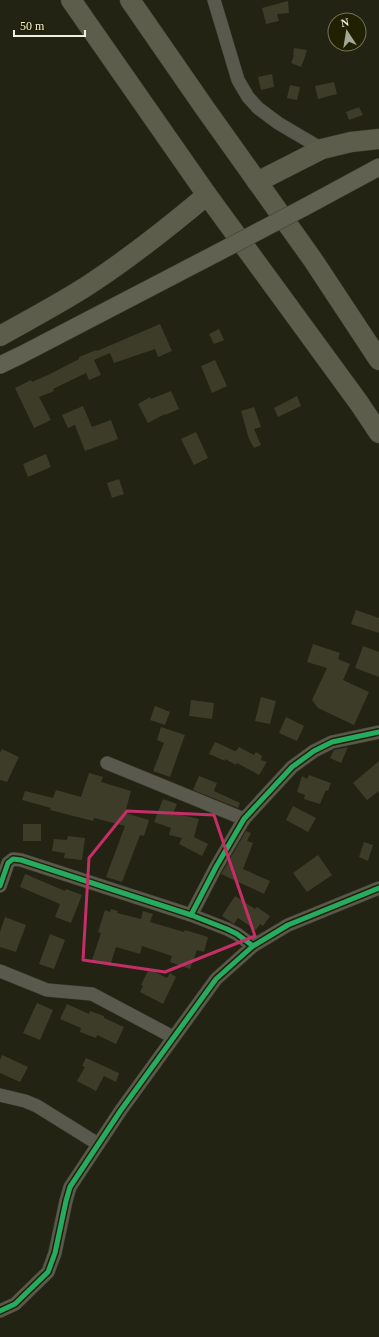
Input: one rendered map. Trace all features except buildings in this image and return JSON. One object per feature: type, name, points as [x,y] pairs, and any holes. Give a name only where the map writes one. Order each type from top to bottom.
[{"type":"highway","points":[[71,0],[206,195],[359,402],[379,433]]},
{"type":"highway","points":[[130,0],[313,260],[379,360]]},
{"type":"highway","points":[[257,182],[322,149],[351,142],[379,139]]},
{"type":"highway","points":[[0,336],[89,285],[134,254],[206,195]]},
{"type":"main road","points":[[0,365],[28,352],[379,167]]},
{"type":"street","points":[[214,0],[238,80],[248,98],[258,108],[278,123],[322,149]]},
{"type":"street","points":[[191,915],[216,866],[244,819],[292,767],[314,751],[332,742],[379,732]]},
{"type":"street","points":[[108,763],[244,819]]},
{"type":"street","points":[[0,886],[4,861],[13,859],[21,860],[191,915],[227,929],[253,946]]},
{"type":"street","points":[[0,1311],[15,1304],[48,1272],[55,1253],[70,1187],[121,1110],[216,979],[253,946],[288,925],[379,888]]},
{"type":"street","points":[[0,971],[47,990],[92,994],[173,1037]]},
{"type":"street","points":[[0,1095],[25,1101],[37,1106],[98,1144]]},
{"type":"highlighted area","points":[[127,811],[214,815],[255,936],[165,972],[83,960],[89,858]]},
{"type":"cycle path","points":[[191,915],[216,867],[244,819],[292,767],[314,751],[332,742],[379,732]]},
{"type":"cycle path","points":[[0,886],[8,863],[13,859],[21,860],[191,915],[227,929],[237,934],[253,946]]},
{"type":"cycle path","points":[[0,1311],[15,1304],[48,1272],[55,1253],[70,1187],[121,1110],[216,979],[253,946],[288,925],[379,888]]}]
